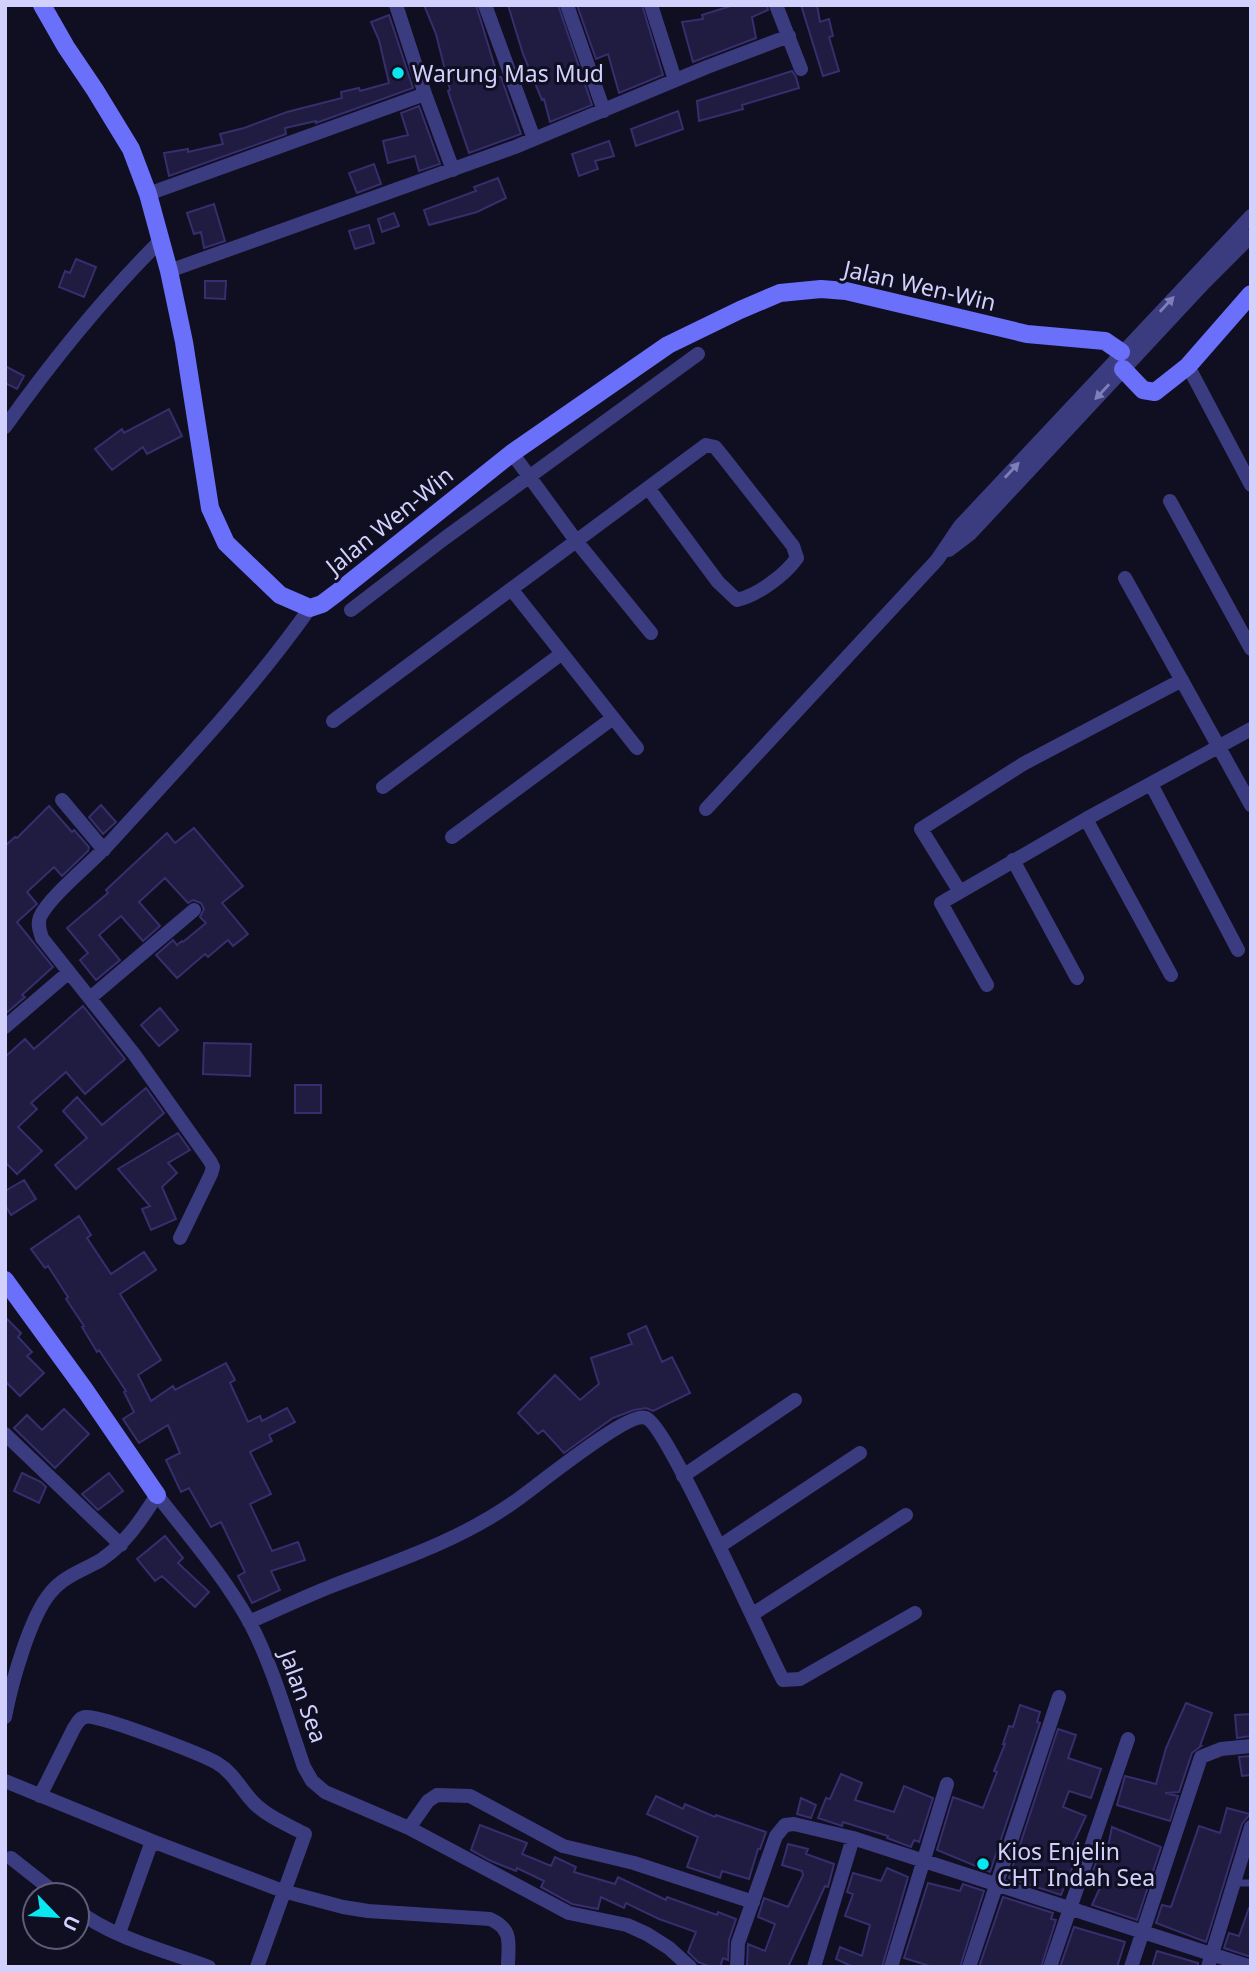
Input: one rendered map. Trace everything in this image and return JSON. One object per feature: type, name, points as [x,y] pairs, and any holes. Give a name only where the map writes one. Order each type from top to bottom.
[{"type":"street","points":[[41,5],[131,149],[148,194],[169,271],[184,342],[210,508],[226,543],[255,573],[280,595],[310,608],[278,652],[104,850],[59,894],[40,918],[38,927],[42,938],[90,998],[213,1167],[180,1238]]},
{"type":"street","points":[[396,5],[453,170]]},
{"type":"street","points":[[485,5],[534,139]]},
{"type":"street","points":[[567,5],[604,111]]},
{"type":"street","points":[[651,5],[675,80]]},
{"type":"street","points":[[776,5],[801,69]]},
{"type":"street","points":[[169,271],[453,170],[789,36]]},
{"type":"street","points":[[148,194],[425,94]]},
{"type":"street","points":[[706,809],[937,560],[970,534],[1251,216]]},
{"type":"street","points":[[1122,361],[1251,236]]},
{"type":"street","points":[[5,426],[78,331],[160,241]]},
{"type":"street","name":"Jalan Wen-Win","points":[[310,608],[322,604],[338,592],[512,453],[668,345],[780,293],[821,289],[846,291],[1009,330],[1105,341],[1143,390],[1155,392],[1188,366],[1251,294]]},
{"type":"street","points":[[351,610],[698,354]]},
{"type":"street","points":[[1188,366],[1251,485]]},
{"type":"street","points":[[334,722],[706,445],[715,447],[793,546],[797,558],[771,582],[747,598],[737,600],[718,582],[649,489]]},
{"type":"street","points":[[512,453],[577,541],[651,632]]},
{"type":"street","points":[[1170,501],[1251,649]]},
{"type":"street","points":[[1125,578],[1251,805]]},
{"type":"street","points":[[512,590],[637,748]]},
{"type":"street","points":[[383,787],[561,654]]},
{"type":"street","points":[[960,892],[921,829],[1023,764],[1182,680]]},
{"type":"street","points":[[452,837],[613,718]]},
{"type":"street","points":[[987,985],[941,903],[1086,819],[1251,729]]},
{"type":"street","points":[[1151,784],[1238,950]]},
{"type":"street","points":[[62,800],[104,850]]},
{"type":"street","points":[[1086,819],[1171,975]]},
{"type":"street","points":[[1013,860],[1077,978]]},
{"type":"street","points":[[90,998],[194,910]]},
{"type":"street","points":[[5,1027],[69,972]]},
{"type":"street","name":"Jalan Sea","points":[[5,1280],[157,1495],[210,1562],[249,1622],[265,1656],[304,1767],[312,1781],[335,1797],[409,1828],[569,1913],[627,1925],[646,1934],[669,1948],[690,1967]]},
{"type":"street","points":[[683,1476],[795,1400]]},
{"type":"street","points":[[249,1622],[328,1587],[415,1555],[481,1524],[607,1433],[636,1418],[649,1419],[683,1476],[720,1546],[783,1680],[800,1679],[915,1613]]},
{"type":"street","points":[[5,1434],[121,1545]]},
{"type":"street","points":[[720,1546],[860,1453]]},
{"type":"street","points":[[5,1717],[7,1698],[32,1629],[51,1591],[65,1579],[101,1560],[121,1545],[136,1528],[157,1495]]},
{"type":"street","points":[[753,1614],[906,1515]]},
{"type":"street","points":[[969,1967],[1059,1697]]},
{"type":"street","points":[[40,1796],[80,1719],[86,1716],[100,1717],[128,1727],[216,1762],[229,1771],[254,1803],[305,1834],[257,1967]]},
{"type":"street","points":[[1050,1967],[1128,1739]]},
{"type":"street","points":[[1130,1967],[1201,1757],[1221,1749],[1251,1746]]},
{"type":"street","points":[[5,1781],[152,1842],[283,1891],[368,1911],[490,1919],[503,1925],[508,1933],[508,1967]]},
{"type":"street","points":[[891,1967],[947,1784]]},
{"type":"street","points":[[409,1828],[428,1801],[437,1795],[470,1796],[563,1846],[634,1863],[752,1902]]},
{"type":"street","points":[[737,1967],[738,1943],[776,1836],[785,1825],[794,1824],[853,1838],[1143,1930],[1210,1960],[1251,1966]]},
{"type":"street","points":[[1210,1960],[1251,1827]]},
{"type":"street","points":[[814,1967],[853,1838]]},
{"type":"street","points":[[119,1933],[152,1842]]},
{"type":"street","points":[[11,1858],[40,1881]]},
{"type":"street","points":[[91,1919],[119,1933],[209,1967]]},
{"type":"lane","points":[[1234,1882],[1251,1884]]},
{"type":"building","points":[[424,5],[476,5],[498,77],[501,77],[521,134],[469,153],[448,91],[450,90],[436,34]]},
{"type":"building","points":[[508,5],[558,5],[592,105],[550,122],[544,99],[542,100],[523,54]]},
{"type":"building","points":[[577,5],[642,5],[663,75],[619,93],[608,54],[596,59]]},
{"type":"building","points":[[734,5],[767,5],[768,10],[752,17],[756,38],[693,62],[682,22],[703,19],[702,15]]},
{"type":"building","points":[[801,5],[817,5],[820,22],[829,19],[833,36],[829,37],[839,71],[823,76]]},
{"type":"building","points":[[389,15],[413,88],[316,123],[285,128],[286,134],[169,176],[164,153],[188,149],[188,152],[223,144],[220,134],[287,112],[342,98],[341,92],[359,88],[360,91],[389,83],[379,40],[371,22]]},
{"type":"building","points":[[792,71],[799,88],[742,105],[743,109],[699,121],[697,101]]},
{"type":"building","points":[[419,106],[440,164],[419,171],[415,156],[388,163],[383,141],[408,135],[401,113]]},
{"type":"building","points":[[678,111],[683,129],[636,146],[631,129]]},
{"type":"building","points":[[609,141],[614,156],[595,161],[598,169],[579,176],[572,154]]},
{"type":"building","points":[[374,164],[381,184],[357,193],[349,173]]},
{"type":"building","points":[[498,178],[506,198],[477,212],[429,225],[424,210],[476,191],[474,187]]},
{"type":"building","points":[[214,204],[225,241],[204,248],[201,232],[194,234],[187,213]]},
{"type":"building","points":[[394,213],[399,226],[382,232],[378,219]]},
{"type":"building","points":[[369,225],[374,243],[355,249],[349,231]]},
{"type":"building","points":[[76,259],[96,267],[84,297],[59,287],[65,271],[70,273]]},
{"type":"building","points":[[205,281],[226,281],[225,299],[205,298]]},
{"type":"building","points":[[5,366],[24,376],[17,389],[5,383]]},
{"type":"building","points":[[169,409],[182,436],[147,454],[143,447],[112,470],[95,449],[122,429],[124,433]]},
{"type":"building","points":[[101,805],[116,822],[103,834],[89,817]]},
{"type":"building","points":[[49,806],[89,847],[62,876],[54,867],[27,892],[37,904],[17,922],[53,967],[5,1014],[5,846],[17,838]]},
{"type":"building","points":[[194,828],[243,886],[222,903],[248,934],[233,946],[228,940],[208,957],[205,954],[177,978],[156,955],[173,940],[177,945],[183,942],[206,923],[200,917],[204,909],[201,903],[193,900],[188,903],[165,878],[139,902],[160,926],[143,941],[121,916],[99,935],[120,960],[96,980],[80,960],[88,953],[67,928],[108,893],[106,890],[167,833],[175,843]]},
{"type":"building","points":[[83,1006],[125,1059],[85,1094],[66,1072],[31,1103],[37,1109],[18,1127],[42,1151],[17,1174],[5,1162],[5,1057],[25,1039],[34,1049]]},
{"type":"building","points":[[160,1008],[178,1030],[159,1046],[141,1025]]},
{"type":"building","points":[[204,1043],[251,1044],[250,1076],[203,1074]]},
{"type":"building","points":[[295,1085],[321,1085],[321,1113],[295,1113]]},
{"type":"building","points":[[146,1088],[164,1113],[76,1189],[55,1165],[87,1138],[63,1111],[77,1097],[102,1125]]},
{"type":"building","points":[[178,1133],[190,1150],[168,1163],[177,1173],[162,1187],[176,1219],[151,1230],[142,1209],[150,1206],[118,1169]]},
{"type":"building","points":[[24,1180],[36,1199],[11,1215],[5,1205],[5,1191]]},
{"type":"building","points":[[79,1216],[91,1235],[87,1238],[111,1274],[144,1252],[156,1270],[120,1294],[161,1360],[138,1375],[151,1401],[173,1386],[175,1390],[226,1363],[235,1380],[230,1383],[248,1422],[260,1416],[262,1421],[287,1408],[295,1422],[269,1435],[272,1441],[250,1452],[271,1494],[250,1504],[272,1551],[298,1542],[305,1560],[271,1571],[280,1590],[252,1603],[238,1576],[245,1572],[221,1522],[211,1527],[189,1488],[181,1492],[166,1460],[180,1453],[168,1425],[139,1443],[123,1419],[134,1412],[124,1392],[126,1391],[99,1350],[97,1352],[48,1266],[45,1268],[31,1249]]},
{"type":"building","points":[[5,1317],[21,1333],[18,1337],[32,1352],[27,1356],[44,1373],[20,1396],[5,1381]]},
{"type":"building","points":[[646,1326],[662,1362],[672,1357],[690,1393],[653,1411],[646,1408],[634,1410],[613,1418],[564,1453],[543,1430],[538,1434],[518,1413],[555,1375],[580,1400],[599,1384],[591,1358],[632,1344],[628,1334]]},
{"type":"building","points":[[64,1409],[89,1434],[55,1468],[14,1428],[27,1415],[42,1430]]},
{"type":"building","points":[[22,1473],[46,1487],[39,1503],[14,1491]]},
{"type":"building","points":[[109,1473],[123,1491],[98,1510],[82,1494]]},
{"type":"building","points":[[165,1536],[183,1558],[178,1563],[209,1592],[195,1607],[162,1576],[155,1581],[137,1559]]},
{"type":"building","points":[[1186,1703],[1212,1713],[1201,1746],[1192,1753],[1179,1792],[1165,1793],[1178,1796],[1170,1821],[1117,1805],[1125,1776],[1156,1784],[1166,1748]]},
{"type":"building","points":[[1020,1705],[1040,1712],[1037,1722],[1040,1723],[990,1872],[937,1850],[953,1797],[983,1808],[997,1772],[994,1771],[1009,1726],[1013,1727]]},
{"type":"building","points":[[1251,1714],[1251,1736],[1237,1738],[1235,1715]]},
{"type":"building","points":[[1058,1729],[1076,1735],[1068,1758],[1101,1769],[1091,1798],[1069,1791],[1063,1807],[1086,1816],[1072,1846],[1080,1849],[1061,1895],[1009,1878]]},
{"type":"building","points":[[1251,1756],[1251,1775],[1242,1776],[1239,1757]]},
{"type":"building","points":[[841,1774],[862,1783],[855,1800],[894,1812],[904,1786],[933,1798],[919,1842],[914,1840],[911,1847],[887,1838],[888,1836],[843,1822],[842,1826],[818,1818],[826,1798],[830,1799]]},
{"type":"building","points":[[656,1796],[683,1809],[685,1804],[715,1817],[716,1815],[766,1832],[749,1879],[722,1871],[720,1878],[687,1867],[698,1837],[647,1814]]},
{"type":"building","points":[[801,1798],[816,1805],[811,1818],[797,1814]]},
{"type":"building","points":[[1227,1808],[1250,1814],[1242,1824],[1206,1942],[1156,1923],[1162,1905],[1171,1907],[1199,1826],[1220,1833]]},
{"type":"building","points":[[480,1825],[527,1843],[522,1854],[551,1866],[555,1857],[576,1867],[574,1872],[615,1884],[618,1877],[666,1900],[667,1897],[736,1919],[729,1940],[728,1960],[723,1958],[720,1967],[698,1962],[688,1952],[696,1932],[659,1919],[626,1903],[624,1908],[601,1897],[598,1909],[572,1904],[541,1887],[544,1881],[517,1868],[516,1871],[491,1861],[471,1850]]},
{"type":"building","points":[[1112,1827],[1161,1847],[1137,1920],[1092,1905],[1105,1877],[1092,1873],[1099,1855],[1106,1857]]},
{"type":"building","points":[[788,1844],[808,1849],[806,1854],[834,1864],[828,1887],[825,1886],[788,1967],[747,1967],[748,1944],[765,1951],[775,1924],[758,1917],[764,1898],[788,1907],[803,1875],[802,1871],[782,1865]]},
{"type":"building","points":[[887,1868],[908,1877],[882,1967],[853,1967],[836,1959],[840,1947],[862,1956],[870,1925],[845,1916],[853,1894],[847,1892],[853,1873],[881,1881]]},
{"type":"building","points":[[928,1883],[960,1891],[963,1884],[984,1891],[960,1967],[933,1967],[904,1958]]},
{"type":"building","points":[[1003,1897],[1053,1913],[1051,1919],[1056,1920],[1041,1967],[979,1967]]},
{"type":"building","points":[[1249,1908],[1251,1957],[1224,1948],[1229,1933],[1239,1936]]},
{"type":"building","points":[[1074,1927],[1125,1942],[1117,1967],[1060,1967]]},
{"type":"building","points":[[1157,1951],[1198,1963],[1198,1967],[1152,1967]]},
{"type":"place","name":"Warung Mas Mud","points":[[398,73]]},
{"type":"place","name":"Kios Enjelin CHT Indah Sea","points":[[983,1864]]}]
